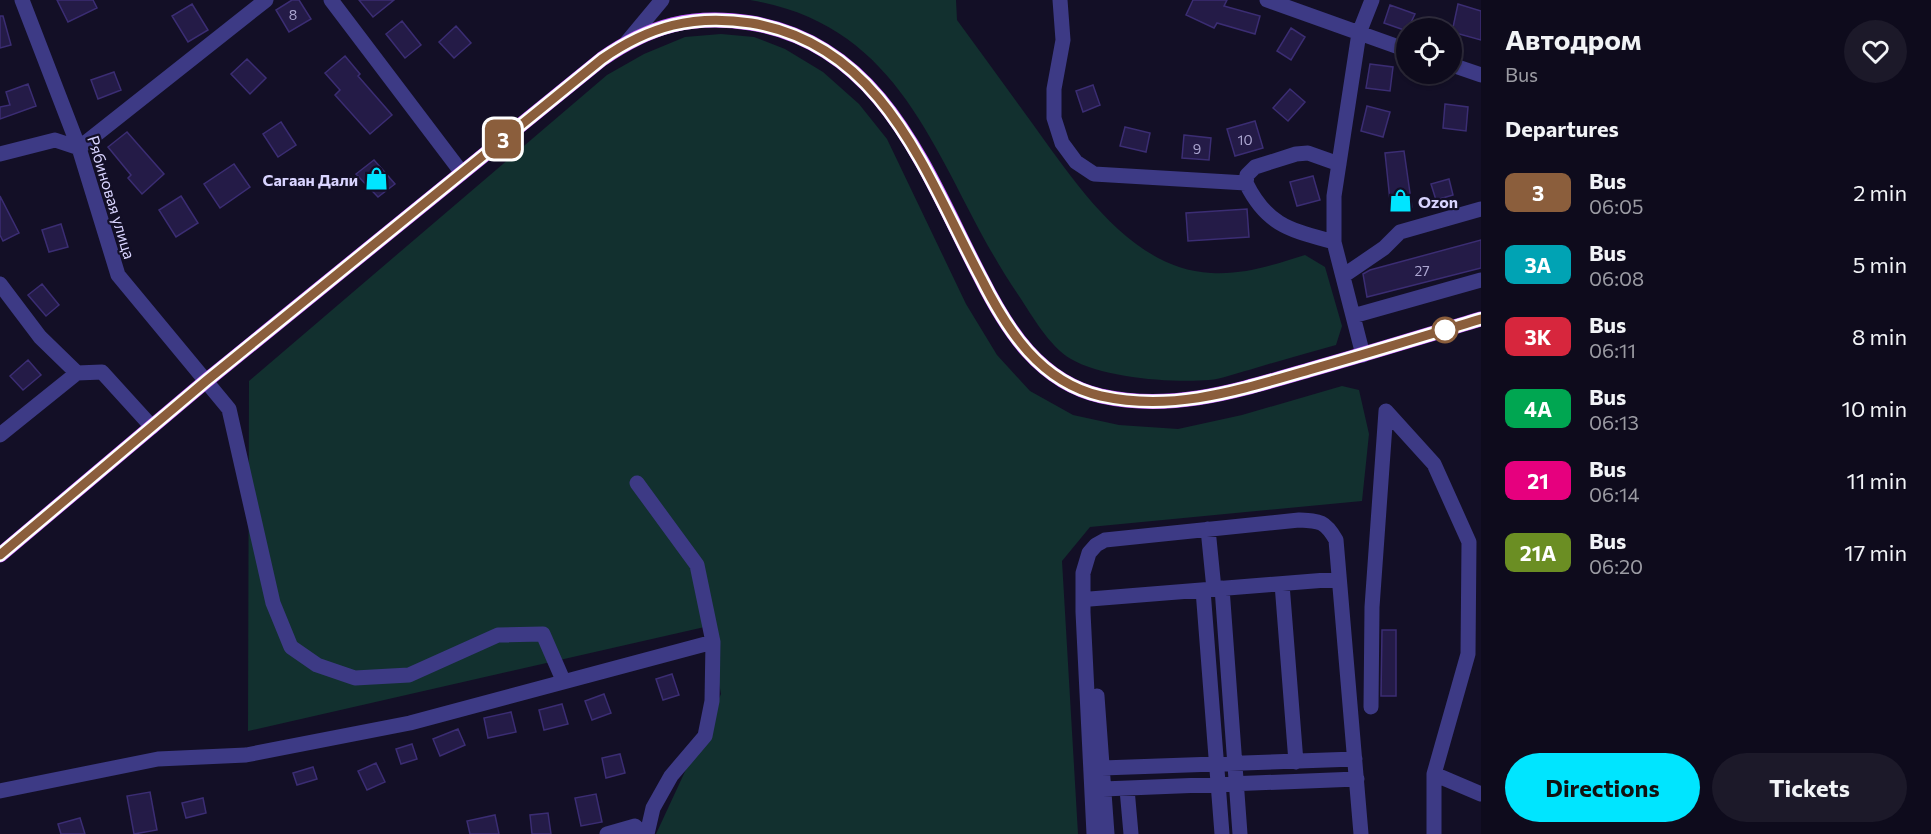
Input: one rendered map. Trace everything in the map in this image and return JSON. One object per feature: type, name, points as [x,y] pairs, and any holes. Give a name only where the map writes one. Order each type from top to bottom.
[{"type":"main road","points":[[0,555],[206,381],[627,42],[657,28],[688,20],[726,19],[770,26],[810,42],[844,61],[878,94],[901,125],[1001,318],[1026,351],[1060,380],[1099,395],[1149,403],[1211,398],[1481,319]]},
{"type":"street","name":"Рябиновая улица","points":[[22,0],[79,148],[118,275],[230,409],[273,603],[291,647],[317,665],[355,678],[409,675],[498,635],[543,634],[563,680]]},
{"type":"street","points":[[0,154],[55,140],[79,148],[266,0]]},
{"type":"street","points":[[331,0],[462,173]]},
{"type":"street","points":[[627,42],[662,0]]},
{"type":"street","points":[[1060,0],[1063,40],[1054,89],[1054,118],[1062,143],[1076,162],[1094,174],[1246,183]]},
{"type":"street","points":[[1267,0],[1396,46]]},
{"type":"street","points":[[1363,355],[1334,242],[1334,196],[1359,33],[1372,0]]},
{"type":"street","points":[[1462,68],[1481,75]]},
{"type":"street","points":[[1334,242],[1278,224],[1253,197],[1246,183],[1247,175],[1255,167],[1296,154],[1308,153],[1339,164]]},
{"type":"street","points":[[1343,276],[1374,256],[1400,232],[1481,208]]},
{"type":"street","points":[[1353,316],[1481,280]]},
{"type":"street","points":[[2,291],[39,337],[77,373]]},
{"type":"street","points":[[0,435],[77,373],[102,372],[152,427]]},
{"type":"street","points":[[1371,707],[1372,607],[1386,411],[1434,464],[1469,542],[1468,654],[1434,774],[1434,834]]},
{"type":"street","points":[[607,834],[635,826],[644,834],[653,808],[671,776],[705,736],[712,701],[713,642],[697,565],[637,483]]},
{"type":"street","points":[[1094,834],[1083,612],[1083,573],[1089,553],[1105,540],[1299,520],[1316,521],[1328,526],[1336,540],[1361,834]]},
{"type":"street","points":[[1208,529],[1213,589],[1235,764],[1240,834]]},
{"type":"street","points":[[1107,834],[1090,599],[1091,565],[1097,552],[1108,542],[1124,538]]},
{"type":"street","points":[[1090,599],[1339,579]]},
{"type":"street","points":[[1282,584],[1296,762]]},
{"type":"street","points":[[1213,589],[1217,764],[1222,834]]},
{"type":"street","points":[[0,791],[158,759],[246,754],[410,723],[563,680],[713,642]]},
{"type":"street","points":[[1102,768],[1355,759]]},
{"type":"street","points":[[1434,774],[1481,794]]},
{"type":"street","points":[[1104,789],[1357,779]]},
{"type":"street","points":[[1127,789],[1131,834]]},
{"type":"green space","points":[[750,0],[956,0],[957,20],[1067,171],[1107,219],[1155,256],[1182,268],[1211,273],[1235,272],[1305,255],[1325,267],[1342,326],[1336,345],[1209,380],[1176,381],[1138,378],[1101,371],[1071,359],[1056,347],[1030,313],[991,251],[916,114],[886,75],[850,41],[806,16]]},
{"type":"green space","points":[[721,34],[754,37],[785,49],[823,72],[859,104],[887,139],[966,304],[997,355],[1030,391],[1073,415],[1119,425],[1178,429],[1242,415],[1342,386],[1359,390],[1369,434],[1362,501],[1090,527],[1062,561],[1078,834],[656,834],[721,694],[709,626],[248,731],[249,381],[607,75],[644,54],[685,37]]},
{"type":"building","points":[[57,0],[93,0],[97,8],[68,22]]},
{"type":"building","points":[[292,0],[299,0],[311,19],[289,32],[276,10]]},
{"type":"building","points":[[359,0],[394,0],[373,17]]},
{"type":"building","points":[[1193,0],[1227,0],[1224,6],[1260,16],[1255,34],[1217,23],[1214,28],[1186,15]]},
{"type":"building","points":[[192,4],[208,30],[188,42],[172,16]]},
{"type":"building","points":[[1458,4],[1481,11],[1481,40],[1462,35],[1462,18],[1455,18]]},
{"type":"building","points":[[1390,5],[1415,14],[1413,18],[1396,18],[1396,27],[1384,23]]},
{"type":"building","points":[[0,16],[3,16],[11,45],[0,48]]},
{"type":"building","points":[[402,21],[421,45],[405,58],[386,34]]},
{"type":"building","points":[[456,26],[471,43],[454,58],[439,42]]},
{"type":"building","points":[[1291,28],[1305,37],[1291,60],[1277,51]]},
{"type":"building","points":[[345,56],[360,74],[358,76],[392,115],[370,134],[335,95],[340,90],[325,73]]},
{"type":"building","points":[[247,59],[266,78],[250,94],[231,74]]},
{"type":"building","points":[[1370,64],[1393,67],[1390,91],[1366,88]]},
{"type":"building","points":[[114,72],[121,90],[98,99],[91,80]]},
{"type":"building","points":[[28,84],[36,106],[0,119],[0,107],[10,105],[6,92]]},
{"type":"building","points":[[1093,85],[1100,105],[1083,112],[1076,91]]},
{"type":"building","points":[[1290,89],[1305,102],[1288,121],[1273,108]]},
{"type":"building","points":[[1445,104],[1468,107],[1466,131],[1443,128]]},
{"type":"building","points":[[1367,106],[1390,112],[1383,137],[1361,131]]},
{"type":"building","points":[[1255,121],[1263,148],[1235,156],[1227,129]]},
{"type":"building","points":[[281,122],[296,145],[278,157],[263,134]]},
{"type":"building","points":[[1125,127],[1150,133],[1146,152],[1120,146]]},
{"type":"building","points":[[127,132],[164,174],[142,194],[128,178],[131,175],[108,147]]},
{"type":"building","points":[[1184,135],[1211,138],[1209,160],[1182,158]]},
{"type":"building","points":[[1404,151],[1412,207],[1391,210],[1385,153]]},
{"type":"building","name":"Сагаан Дали","points":[[374,160],[395,184],[378,197],[356,174]]},
{"type":"building","points":[[234,164],[250,187],[220,208],[204,184]]},
{"type":"building","points":[[1313,176],[1320,200],[1297,206],[1290,182]]},
{"type":"building","points":[[1449,179],[1453,195],[1436,200],[1431,184]]},
{"type":"building","points":[[0,196],[19,233],[3,241],[0,235]]},
{"type":"building","points":[[181,196],[198,223],[176,237],[159,210]]},
{"type":"building","points":[[1247,209],[1249,237],[1188,241],[1186,213]]},
{"type":"building","points":[[61,224],[68,247],[49,252],[42,230]]},
{"type":"building","points":[[1481,240],[1481,268],[1367,297],[1363,274],[1370,270]]},
{"type":"building","points":[[42,284],[59,305],[46,316],[28,295]]},
{"type":"building","points":[[28,360],[41,375],[23,390],[10,376]]},
{"type":"building","points":[[1382,630],[1396,630],[1396,696],[1381,696]]},
{"type":"building","points":[[672,674],[679,695],[663,700],[656,679]]},
{"type":"building","points":[[604,694],[611,713],[592,720],[585,701]]},
{"type":"building","points":[[562,704],[568,724],[544,730],[539,710]]},
{"type":"building","points":[[511,712],[516,732],[488,738],[484,718]]},
{"type":"building","points":[[458,729],[465,745],[440,756],[433,739]]},
{"type":"building","points":[[412,744],[417,759],[401,764],[396,749]]},
{"type":"building","points":[[620,754],[625,773],[606,778],[602,758]]},
{"type":"building","points":[[376,763],[385,782],[367,790],[358,771]]},
{"type":"building","points":[[313,767],[317,779],[297,785],[293,773]]},
{"type":"building","points":[[150,792],[157,830],[134,834],[127,796]]},
{"type":"building","points":[[596,794],[602,822],[581,826],[575,798]]},
{"type":"building","points":[[203,798],[206,813],[186,818],[182,803]]},
{"type":"building","points":[[548,813],[551,834],[532,834],[530,815]]},
{"type":"building","points":[[495,815],[499,834],[470,834],[467,821]]},
{"type":"building","points":[[80,818],[85,834],[61,834],[58,824]]},
{"type":"bus line","name":"3","points":[[0,555],[206,381],[602,59],[627,42],[657,28],[688,20],[726,19],[770,26],[810,42],[844,61],[878,94],[901,125],[1001,318],[1026,351],[1060,380],[1099,395],[1149,403],[1211,398],[1481,319]]},
{"type":"place","name":"Сагаан Дали","points":[[376,179]]},
{"type":"place","name":"Ozon","points":[[1400,201]]}]
